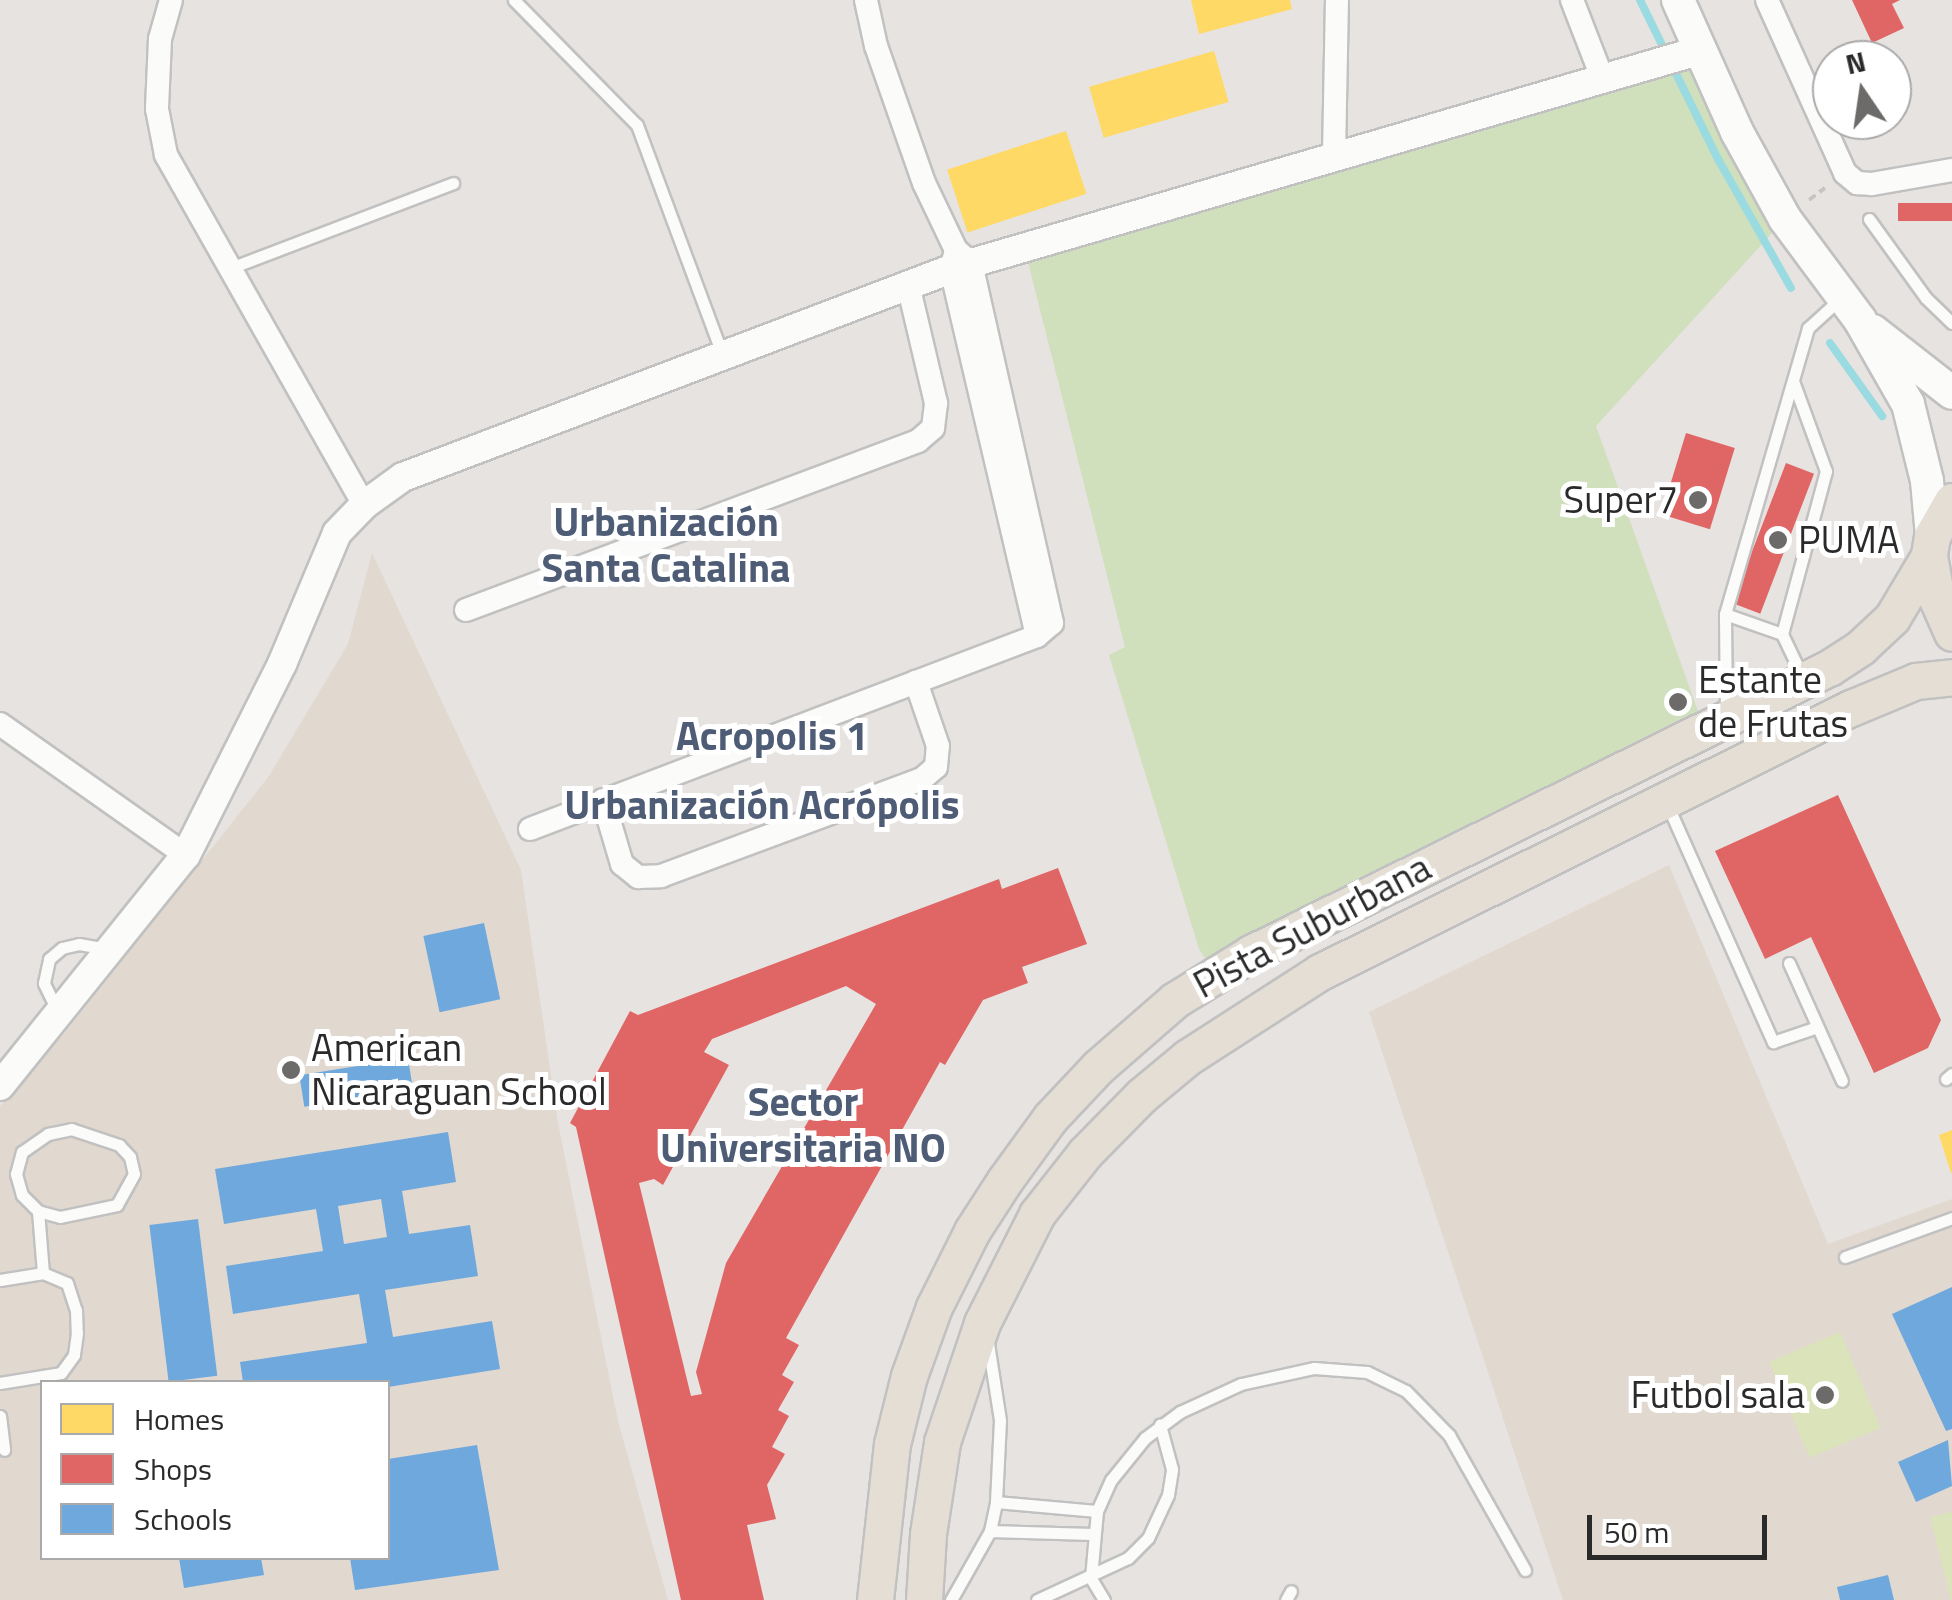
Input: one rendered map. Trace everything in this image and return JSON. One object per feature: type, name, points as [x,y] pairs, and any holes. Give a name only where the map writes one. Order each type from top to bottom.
[{"type":"main road","points":[[1678,0],[1683,56],[1908,404],[1928,481],[1936,599],[1952,634]]},
{"type":"main road","points":[[1850,309],[1952,393]]},
{"type":"main road","name":"Pista Suburbana","points":[[874,1600],[892,1444],[909,1376],[934,1307],[972,1231],[1005,1180],[1050,1118],[1098,1067],[1175,1000],[1251,952],[1804,680],[1879,632],[1906,600],[1952,500]]},
{"type":"main road","name":"Pista Suburbana","points":[[924,1600],[928,1534],[942,1442],[982,1323],[1037,1214],[1072,1168],[1141,1096],[1188,1058],[1320,972],[1851,708],[1916,682],[1952,677]]},
{"type":"street","points":[[171,0],[160,39],[158,109],[166,155],[364,505]]},
{"type":"street","points":[[530,830],[1037,636],[959,260],[924,182],[876,46],[866,0]]},
{"type":"street","points":[[1334,155],[1336,0]]},
{"type":"street","points":[[1572,0],[1603,80]]},
{"type":"street","points":[[1767,0],[1845,173],[1856,183],[1872,184],[1952,170]]},
{"type":"street","points":[[0,1086],[186,855],[282,664],[337,533],[364,505],[402,478],[908,285],[959,260],[1683,56]]},
{"type":"street","points":[[466,610],[918,442],[933,428],[936,404],[908,285]]},
{"type":"street","points":[[603,800],[622,864],[638,877],[660,876],[922,779],[936,767],[938,746],[916,682]]},
{"type":"street","points":[[0,724],[186,855]]},
{"type":"lane","points":[[514,0],[637,125],[723,356]]},
{"type":"lane","points":[[228,270],[453,183]]},
{"type":"lane","points":[[1869,218],[1926,298],[1952,323]]},
{"type":"lane","points":[[1726,717],[1726,614],[1792,380],[1808,328],[1850,309]]},
{"type":"lane","points":[[1792,380],[1826,471],[1782,634],[1804,680]]},
{"type":"lane","points":[[1726,614],[1782,634]]},
{"type":"lane","points":[[1665,800],[1773,1042],[1817,1027]]},
{"type":"lane","points":[[59,1013],[44,984],[50,959],[62,948],[78,944],[110,949]]},
{"type":"lane","points":[[1789,963],[1842,1081]]},
{"type":"lane","points":[[38,1211],[60,1216],[117,1205],[134,1174],[130,1156],[119,1145],[70,1129],[48,1134],[22,1152],[16,1174],[22,1195],[38,1211],[43,1273]]},
{"type":"lane","points":[[1844,1258],[1952,1218]]},
{"type":"lane","points":[[0,1280],[43,1273],[67,1283],[76,1310],[74,1356],[61,1373],[0,1384]]},
{"type":"lane","points":[[951,1600],[990,1531],[996,1502],[1000,1420],[992,1349],[982,1323]]},
{"type":"lane","points":[[1104,1600],[1092,1578],[1092,1534],[1097,1511],[1111,1480],[1160,1425],[1241,1384],[1314,1368],[1366,1372],[1406,1392],[1449,1435],[1525,1570]]},
{"type":"lane","points":[[0,1416],[4,1450]]},
{"type":"lane","points":[[1037,1600],[1092,1578],[1128,1558],[1148,1538],[1168,1496],[1172,1469],[1160,1425]]},
{"type":"lane","points":[[996,1502],[1097,1511]]},
{"type":"lane","points":[[990,1531],[1092,1534]]},
{"type":"path","points":[[1785,219],[1845,173]]},
{"type":"shaded area","name":"American Nicaraguan School","points":[[372,553],[521,870],[558,1123],[618,1421],[668,1600],[0,1600],[0,1106],[65,1033],[269,776],[348,644]]},
{"type":"shaded area","points":[[1669,865],[1828,1244],[1952,1199],[1952,1600],[1563,1600],[1369,1012]]},
{"type":"green space","points":[[1698,51],[1785,219],[1596,426],[1699,714],[1216,975],[1199,949],[1109,655],[1125,647],[1024,246]]},
{"type":"green space","name":"Futbol sala","points":[[1840,1332],[1881,1428],[1810,1458],[1769,1362]]},
{"type":"green space","points":[[1952,1512],[1952,1600],[1951,1600],[1930,1517]]},
{"type":"building: Homes","points":[[1191,0],[1290,0],[1292,9],[1199,34]]},
{"type":"building: Homes","points":[[1214,51],[1229,102],[1104,138],[1089,87]]},
{"type":"building: Homes","points":[[1066,131],[1086,194],[968,232],[947,170]]},
{"type":"building: Homes","points":[[1952,1130],[1952,1173],[1951,1173],[1939,1135]]},
{"type":"building: Shops","points":[[1852,0],[1900,0],[1892,4],[1904,28],[1871,40]]},
{"type":"building: Shops","points":[[1898,203],[1952,203],[1952,221],[1898,221]]},
{"type":"building: Shops","points":[[1686,433],[1735,448],[1710,529],[1661,514]]},
{"type":"building: Shops","name":"PUMA","points":[[1786,463],[1814,474],[1760,614],[1732,603]]},
{"type":"building: Shops","points":[[1838,795],[1941,1020],[1928,1048],[1874,1073],[1811,937],[1765,959],[1715,851]]},
{"type":"building: Shops","points":[[1058,868],[1087,944],[1022,967],[1028,983],[983,1000],[945,1065],[940,1062],[786,1338],[799,1345],[782,1375],[794,1382],[778,1410],[789,1416],[772,1447],[785,1454],[767,1485],[776,1519],[747,1525],[764,1600],[681,1600],[576,1127],[570,1123],[630,1011],[638,1015],[999,879],[1002,889]],"holes":[[[846,986],[876,1004],[726,1263],[696,1372],[702,1394],[691,1396],[639,1183],[654,1179],[663,1185],[729,1065],[704,1052],[712,1039]]]},
{"type":"building: Schools","points":[[484,923],[500,999],[440,1012],[423,936]]},
{"type":"building: Schools","points":[[408,1058],[413,1090],[304,1107],[299,1075]]},
{"type":"building: Schools","points":[[448,1132],[456,1182],[402,1191],[409,1234],[470,1225],[478,1276],[385,1290],[393,1337],[492,1321],[500,1369],[390,1387],[390,1380],[243,1380],[240,1362],[367,1343],[359,1294],[233,1314],[226,1266],[323,1251],[316,1209],[224,1224],[215,1169]],"holes":[[[381,1199],[387,1237],[344,1244],[338,1206]]]},
{"type":"building: Schools","points":[[198,1219],[217,1376],[168,1380],[149,1225]]},
{"type":"building: Schools","points":[[1952,1287],[1952,1429],[1946,1431],[1892,1314]]},
{"type":"building: Schools","points":[[1948,1440],[1952,1486],[1916,1502],[1898,1462]]},
{"type":"building: Schools","points":[[477,1445],[499,1570],[355,1590],[350,1560],[390,1560],[390,1459]]},
{"type":"building: Schools","points":[[179,1560],[261,1560],[264,1575],[184,1588]]},
{"type":"building: Schools","points":[[1888,1575],[1894,1600],[1840,1600],[1837,1587]]},
{"type":"waterway","points":[[1640,0],[1718,159],[1791,288]]},
{"type":"waterway","points":[[1830,343],[1882,416]]},
{"type":"place","name":"Super7","points":[[1698,500]]},
{"type":"place","name":"PUMA","points":[[1778,540]]},
{"type":"place","name":"Estante de Frutas","points":[[1678,702]]},
{"type":"place","name":"American Nicaraguan School","points":[[291,1070]]},
{"type":"place","name":"Futbol sala","points":[[1825,1395]]},
{"type":"district","name":"Urbanización Santa Catalina","points":[[666,545]]},
{"type":"district","name":"Acropolis 1","points":[[772,736]]},
{"type":"district","name":"Urbanización Acrópolis","points":[[762,805]]},
{"type":"district","name":"Sector Universitaria NO","points":[[803,1125]]}]
